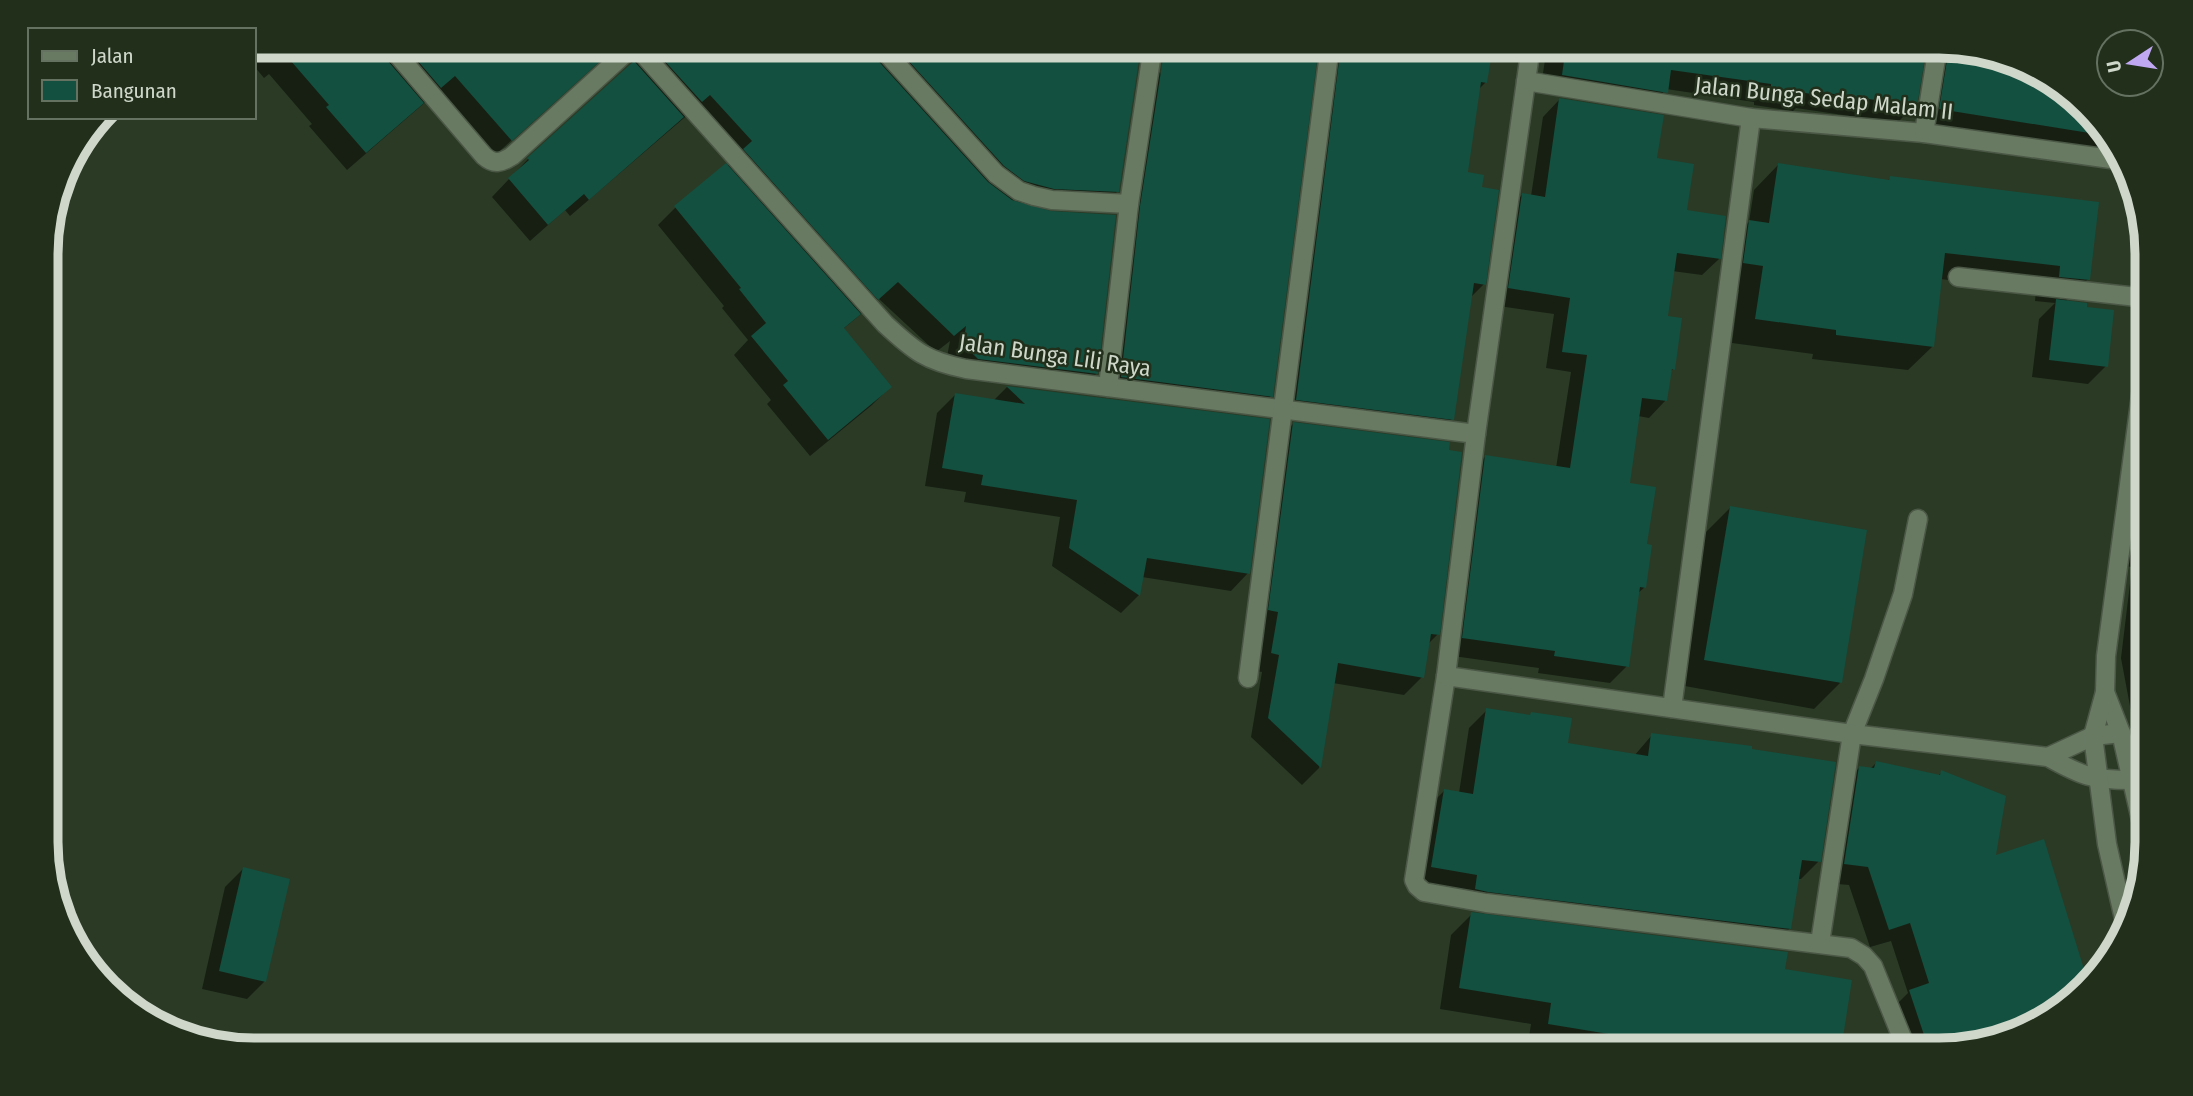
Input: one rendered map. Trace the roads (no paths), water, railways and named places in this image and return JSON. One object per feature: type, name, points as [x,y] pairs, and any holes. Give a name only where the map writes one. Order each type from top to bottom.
[{"type":"street","points":[[400,58],[484,156],[490,162],[497,163],[512,156],[622,58]]},
{"type":"street","name":"Jalan Bunga Lili Raya","points":[[646,58],[885,324],[922,356],[939,364],[1476,434]]},
{"type":"street","points":[[894,58],[996,174],[1019,191],[1052,200],[1129,204]]},
{"type":"street","points":[[1108,387],[1129,204],[1151,58]]},
{"type":"street","points":[[1248,678],[1328,58]]},
{"type":"street","points":[[1529,58],[1476,434],[1446,676],[1414,880],[1424,892],[1499,904],[1851,948],[1873,966],[1902,1038]]},
{"type":"street","points":[[1924,133],[1936,58]]},
{"type":"street","name":"Jalan Bunga Sedap Malam II","points":[[1526,81],[1751,118],[1924,133],[2110,159]]},
{"type":"street","points":[[1672,708],[1751,118]]},
{"type":"street","points":[[1958,278],[2135,297]]},
{"type":"street","points":[[2122,912],[2115,887],[2093,736],[2105,692],[2106,656],[2135,440]]},
{"type":"street","points":[[1820,943],[1852,734],[1903,594],[1918,519]]},
{"type":"street","points":[[1446,676],[1852,734],[2048,757],[2098,780],[2131,780]]},
{"type":"street","points":[[2105,692],[2121,733],[2135,796]]},
{"type":"street","points":[[2048,757],[2093,736],[2121,733]]}]
